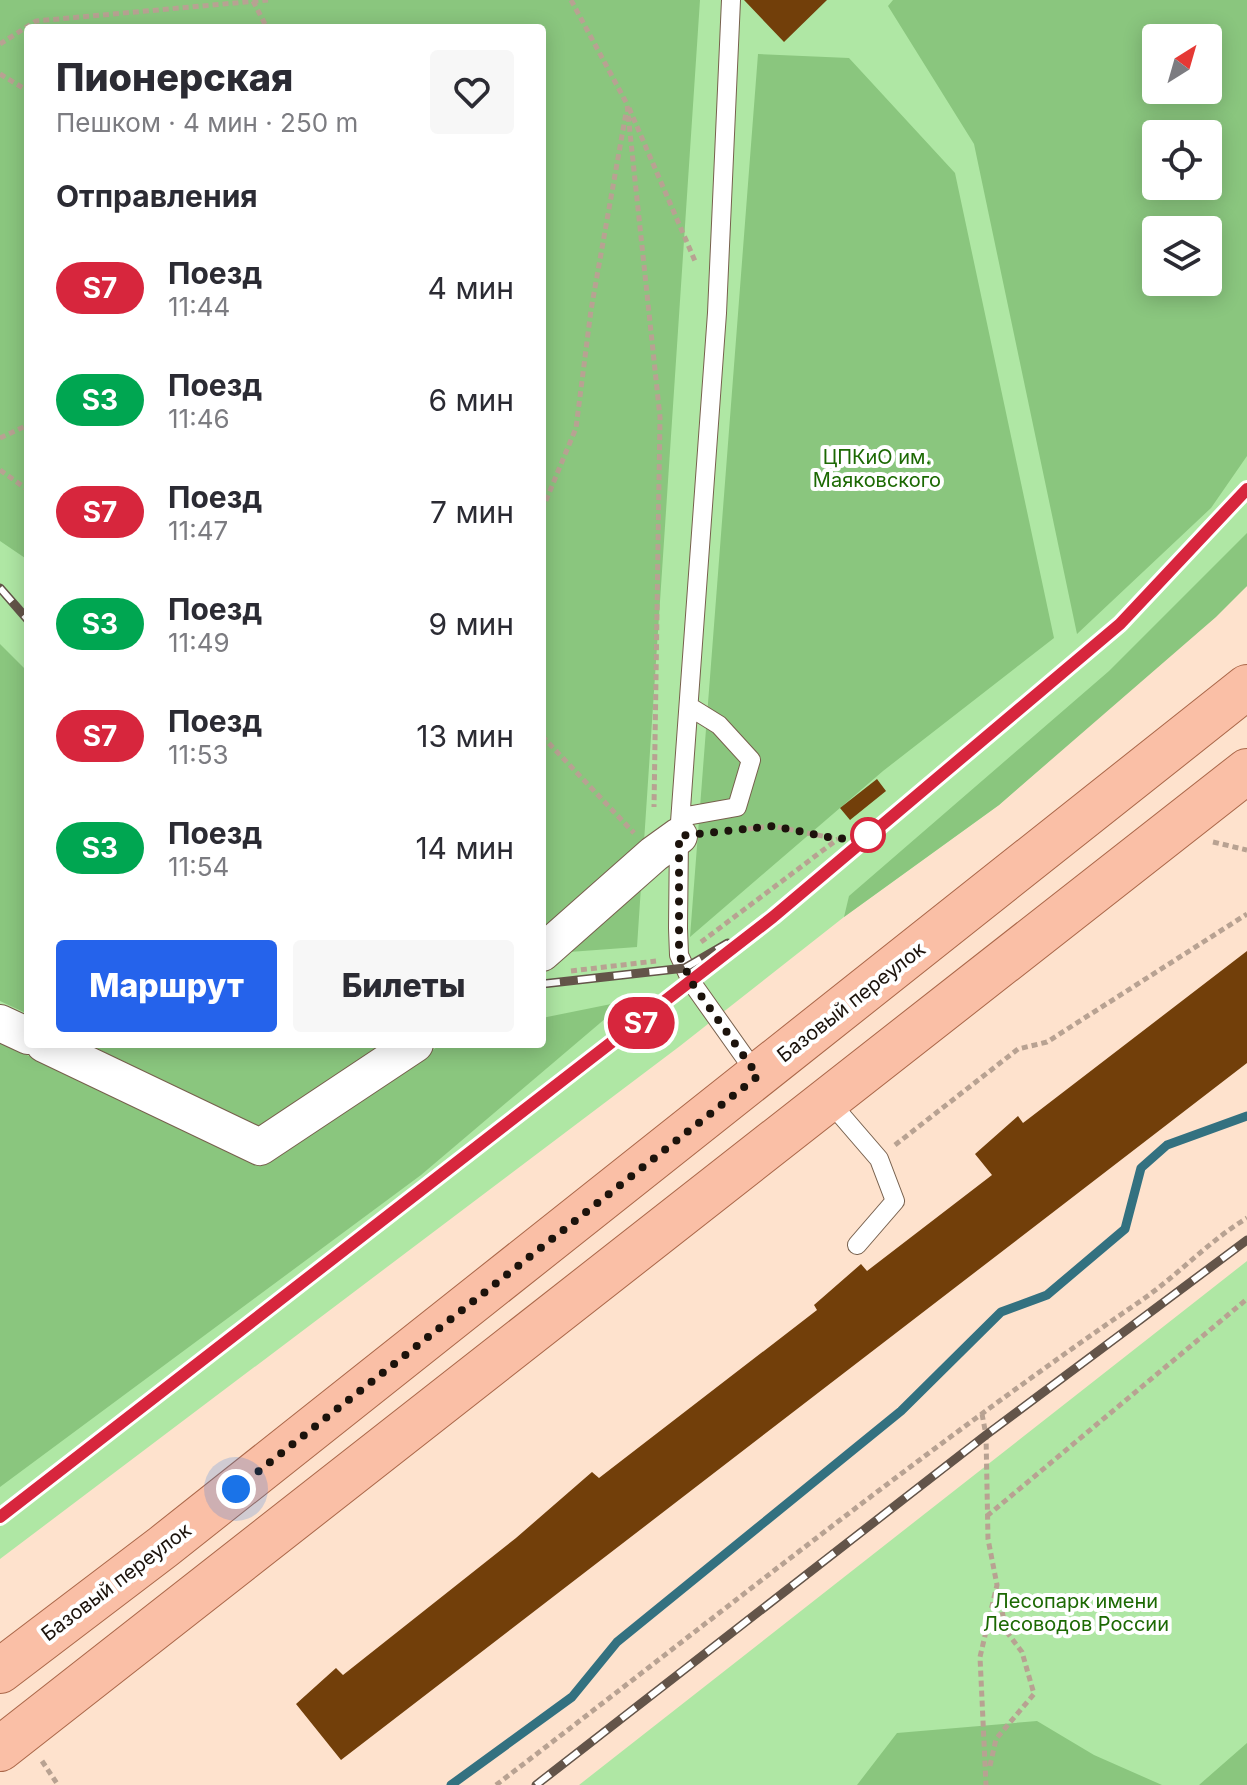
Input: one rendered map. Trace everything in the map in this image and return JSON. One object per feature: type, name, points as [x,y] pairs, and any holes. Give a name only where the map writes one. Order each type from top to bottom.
[{"type":"main road","name":"Базовый переулок","points":[[0,1671],[163,1547],[1247,687]]},
{"type":"main road","points":[[0,1749],[1247,771]]},
{"type":"street","points":[[546,949],[671,836]]},
{"type":"street","points":[[0,1023],[24,1034]]},
{"type":"street","points":[[52,1048],[260,1147],[409,1048]]},
{"type":"lane","points":[[731,0],[717,313],[690,707],[671,836],[679,955],[692,983],[758,1076]]},
{"type":"lane","points":[[671,836],[737,807],[751,760],[719,725],[690,707]]},
{"type":"lane","points":[[829,1101],[879,1159],[895,1201],[857,1245]]},
{"type":"path","points":[[31,24],[36,21],[268,0]]},
{"type":"path","points":[[571,0],[627,104],[717,313]]},
{"type":"path","points":[[253,1],[265,24]]},
{"type":"path","points":[[0,44],[24,29]]},
{"type":"path","points":[[0,74],[24,89]]},
{"type":"path","points":[[546,500],[576,428],[591,310],[627,104]]},
{"type":"path","points":[[627,104],[660,417],[671,836]]},
{"type":"path","points":[[0,438],[24,427]]},
{"type":"path","points":[[0,470],[24,487]]},
{"type":"path","points":[[546,739],[671,836]]},
{"type":"path","points":[[742,829],[773,826],[838,839]]},
{"type":"path","points":[[1211,842],[1247,850]]},
{"type":"path","points":[[879,1159],[1018,1049],[1047,1042],[1247,914]]},
{"type":"path","points":[[496,1785],[982,1414],[1171,1280],[1225,1232],[1247,1218]]},
{"type":"path","points":[[987,1516],[1247,1299]]},
{"type":"path","points":[[982,1414],[986,1435],[987,1516],[997,1585],[1006,1631],[1022,1652],[1034,1694],[996,1739],[986,1785]]},
{"type":"path","points":[[988,1775],[980,1657],[997,1585]]},
{"type":"path","points":[[42,1760],[58,1785]]},
{"type":"green space","name":"ЦПКиО им. Маяковского","points":[[0,0],[1247,0],[1247,586],[999,805],[844,917],[680,1046],[0,1559]]},
{"type":"green space","points":[[0,0],[700,0],[637,947],[546,954],[546,24],[24,24],[24,557],[0,541]]},
{"type":"green space","points":[[893,0],[1247,0],[1247,456],[1211,508],[1077,634],[974,144],[888,6]]},
{"type":"green space","points":[[758,54],[849,58],[955,173],[1054,638],[883,771],[690,937]]},
{"type":"green space","points":[[1247,533],[1247,586],[1216,617],[999,805],[844,917],[849,896],[1109,671]]},
{"type":"green space","points":[[0,644],[24,668],[24,1012],[0,1001]]},
{"type":"green space","points":[[626,1001],[421,1175],[0,1487],[0,1043],[259,1159],[436,1048],[546,1048],[546,1017]]},
{"type":"green space","points":[[96,1048],[399,1048],[266,1132]]},
{"type":"green space","name":"Лесопарк имени Лесоводов России","points":[[1247,1261],[1247,1785],[579,1785]]},
{"type":"green space","points":[[1037,1721],[1094,1755],[1162,1785],[857,1785],[897,1733]]},
{"type":"green space","points":[[1247,1743],[1247,1785],[1199,1785]]},
{"type":"building","points":[[744,0],[827,0],[784,42]]},
{"type":"building","points":[[877,779],[886,791],[850,820],[840,808]]},
{"type":"building","points":[[1247,951],[1247,1063],[341,1760],[296,1704],[336,1668],[343,1675],[516,1538],[592,1472],[599,1478],[817,1310],[814,1305],[861,1264],[867,1271],[992,1175],[975,1154],[1018,1116],[1023,1123]]},
{"type":"waterway","points":[[451,1785],[572,1697],[617,1642],[901,1411],[1001,1312],[1047,1295],[1125,1229],[1141,1168],[1167,1145],[1247,1116]]},
{"type":"railway","points":[[0,1517],[773,917],[1120,624],[1247,489]]},
{"type":"railway","points":[[0,588],[24,615]]},
{"type":"railway","points":[[546,984],[685,968],[728,943]]},
{"type":"railway","points":[[536,1785],[986,1435],[1247,1240]]},
{"type":"train","name":"S7","points":[[0,1517],[642,1022],[773,917],[1120,624],[1247,489]]},
{"type":"route","points":[[236,1489],[758,1076],[692,983],[679,955],[679,836],[773,826],[838,839],[868,835]]}]
